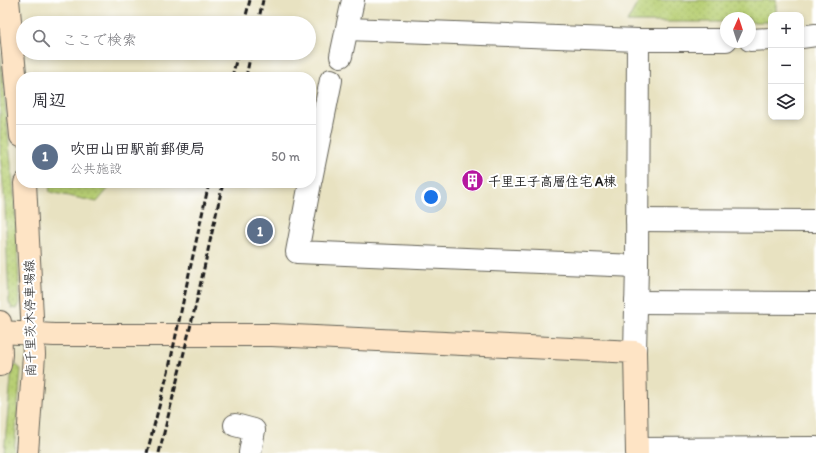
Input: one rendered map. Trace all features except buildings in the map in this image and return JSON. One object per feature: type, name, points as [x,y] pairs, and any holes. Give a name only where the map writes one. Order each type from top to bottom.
[{"type":"street","points":[[8,0],[16,84]]},
{"type":"street","points":[[341,56],[353,0]]},
{"type":"street","points":[[347,30],[638,40],[720,40]]},
{"type":"street","points":[[804,37],[816,35]]},
{"type":"street","points":[[756,40],[768,39]]},
{"type":"street","points":[[638,40],[635,352],[637,451],[816,448]]},
{"type":"street","points":[[316,154],[331,80]]},
{"type":"street","name":"南千里茨木停車場線","points":[[25,188],[34,355],[27,453]]},
{"type":"street","points":[[309,188],[297,252],[637,266]]},
{"type":"street","points":[[637,220],[816,221]]},
{"type":"street","points":[[636,302],[816,303]]},
{"type":"street","points":[[0,365],[0,327],[54,335],[272,335],[635,352]]},
{"type":"street","points":[[235,425],[254,430],[250,453]]},
{"type":"green space","points":[[639,0],[776,0],[776,12],[768,12],[768,22],[756,22],[756,12],[720,12],[720,22],[627,22]]},
{"type":"green space","points":[[0,53],[15,203],[20,303],[17,309],[12,308],[9,302],[5,205],[0,154]]},
{"type":"green space","points":[[50,188],[109,188],[97,202],[50,192]]},
{"type":"green space","points":[[16,365],[21,369],[14,453],[4,453],[12,368]]},
{"type":"railway","points":[[246,16],[250,0]]},
{"type":"railway","points":[[260,16],[263,0]]},
{"type":"railway","points":[[233,72],[236,60]]},
{"type":"railway","points":[[247,72],[250,60]]},
{"type":"railway","points":[[147,453],[169,368],[208,188]]},
{"type":"railway","points":[[159,453],[196,304],[222,188]]},
{"type":"place","name":"千里王子高層住宅 A棟","points":[[472,181]]},
{"type":"place","name":"吹田山田駅前郵便局","points":[[260,231]]}]
